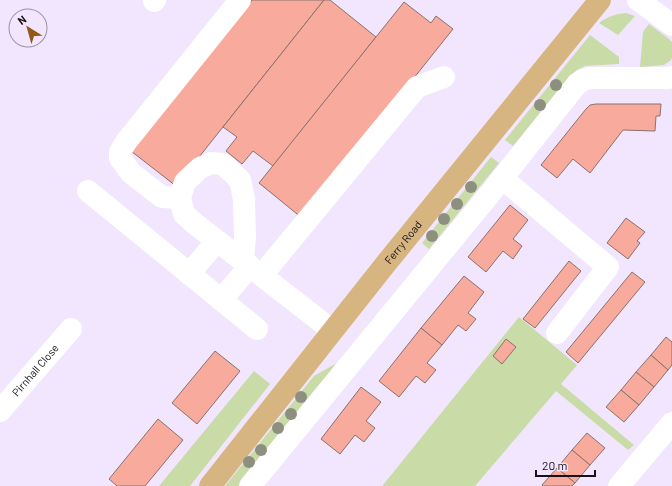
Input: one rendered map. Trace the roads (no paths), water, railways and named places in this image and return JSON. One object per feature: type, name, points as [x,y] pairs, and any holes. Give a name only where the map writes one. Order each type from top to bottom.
[{"type":"main road","name":"Ferry Road","points":[[210,486],[409,236],[600,0]]},
{"type":"street","points":[[180,198],[162,197],[131,173],[120,158],[120,152],[126,142],[240,0]]},
{"type":"street","points":[[638,0],[672,25]]},
{"type":"street","points":[[221,300],[417,87],[444,77]]},
{"type":"street","points":[[250,486],[577,84],[590,78],[629,79],[672,77]]},
{"type":"street","points":[[251,267],[245,237],[244,199],[240,180],[223,164],[211,163],[200,168],[185,182],[180,198],[184,214],[194,223],[333,331]]},
{"type":"street","points":[[502,178],[608,267],[557,333]]},
{"type":"street","points":[[88,191],[258,329]]},
{"type":"street","points":[[189,274],[217,241]]},
{"type":"street","name":"Pirnhall Close","points":[[0,411],[71,329]]},
{"type":"street","points":[[619,486],[669,434]]}]
